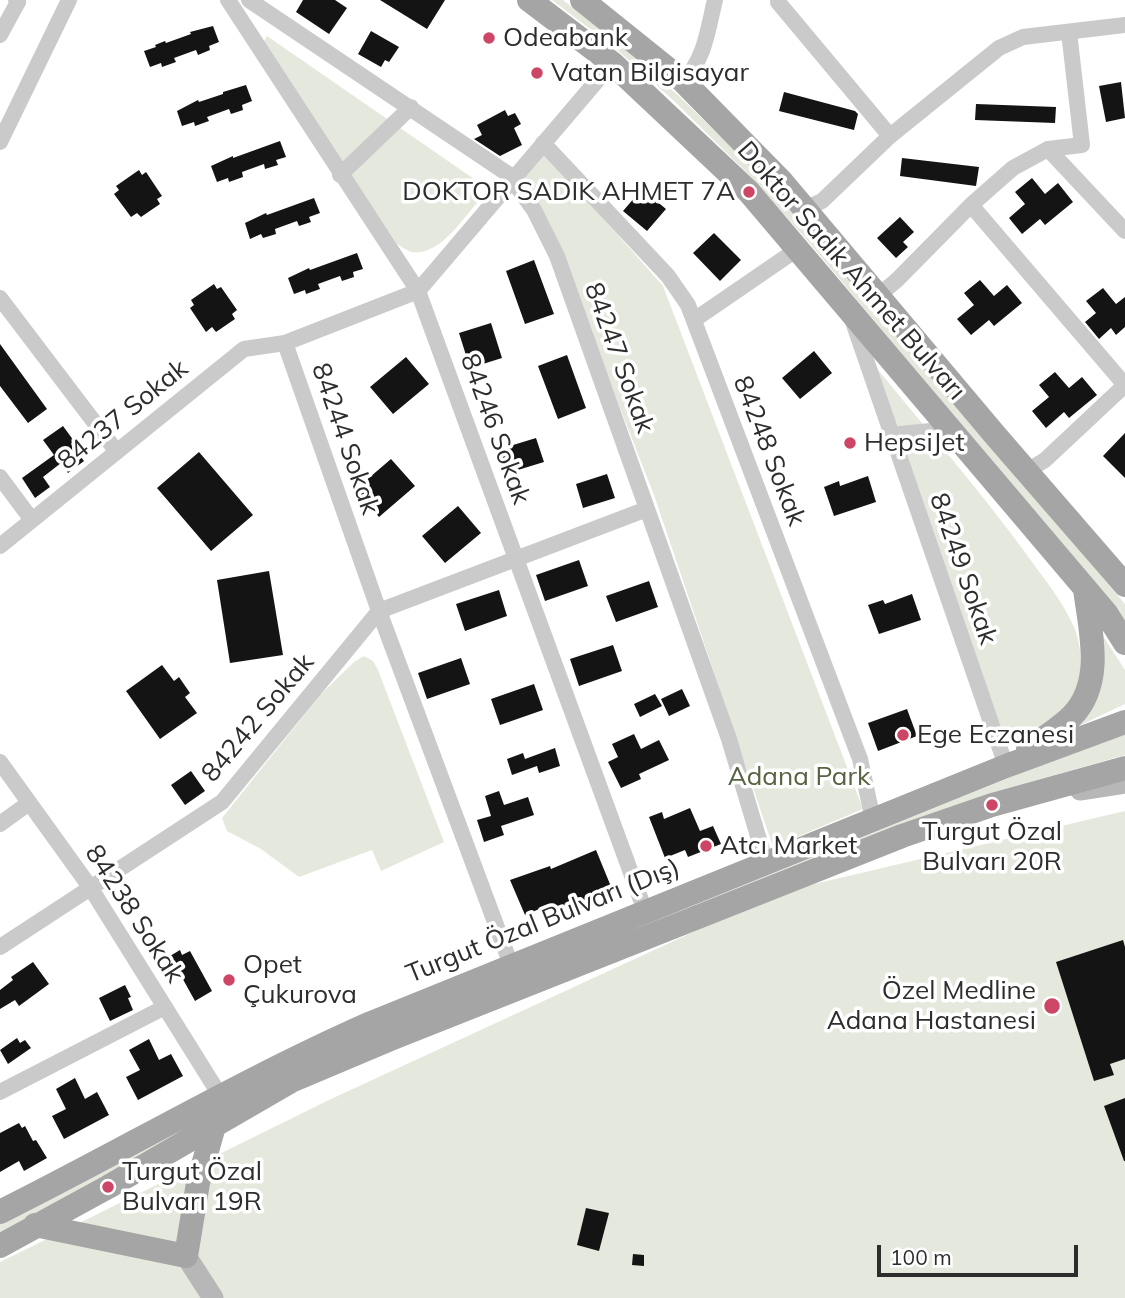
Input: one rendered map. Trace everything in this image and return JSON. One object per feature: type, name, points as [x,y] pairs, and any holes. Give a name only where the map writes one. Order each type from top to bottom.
[{"type":"main road","name":"Doktor Sadık Ahmet Bulvarı","points":[[529,0],[612,63],[749,192],[1106,613],[1125,643]]},
{"type":"main road","name":"Doktor Sadık Ahmet Bulvarı","points":[[582,0],[683,80],[760,158],[1125,585]]},
{"type":"main road","points":[[1006,766],[1072,716],[1085,696],[1092,672],[1093,651],[1085,589]]},
{"type":"main road","name":"Turgut Özal Bulvarı (Dış)","points":[[0,1212],[296,1056],[645,911],[1006,766],[1125,722]]},
{"type":"main road","name":"Turgut Özal Bulvarı (Dış)","points":[[0,1246],[291,1081],[475,1003],[902,836],[992,805],[1125,768]]},
{"type":"main road","points":[[35,1225],[186,1255],[198,1183],[214,1126]]},
{"type":"street","points":[[0,35],[19,2],[16,0]]},
{"type":"street","points":[[0,142],[69,0]]},
{"type":"street","name":"84246 Sokak","points":[[228,0],[418,291],[645,911]]},
{"type":"street","name":"84247 Sokak","points":[[249,0],[508,174],[534,211],[557,256],[729,738],[766,863]]},
{"type":"street","points":[[683,80],[694,70],[702,51],[715,0]]},
{"type":"street","points":[[778,2],[890,136]]},
{"type":"street","points":[[805,209],[822,201],[890,136],[999,48],[1023,37],[1125,25]]},
{"type":"street","points":[[878,296],[1013,167],[1048,149],[1082,145],[1069,32]]},
{"type":"street","name":"84244 Sokak","points":[[511,965],[379,611],[285,343],[418,291],[612,63]]},
{"type":"street","points":[[340,175],[411,107]]},
{"type":"street","name":"84248 Sokak","points":[[543,143],[668,276],[688,305],[860,759],[873,820]]},
{"type":"street","points":[[1048,149],[1125,232]]},
{"type":"street","points":[[971,205],[1125,385],[1045,460],[1027,471]]},
{"type":"street","points":[[694,320],[799,248]]},
{"type":"street","points":[[0,298],[117,452]]},
{"type":"street","name":"84249 Sokak","points":[[848,307],[1006,766]]},
{"type":"street","name":"84237 Sokak","points":[[0,546],[244,349],[285,343]]},
{"type":"street","points":[[890,435],[951,429]]},
{"type":"street","points":[[0,477],[32,520]]},
{"type":"street","points":[[379,611],[647,509]]},
{"type":"street","name":"84242 Sokak","points":[[0,947],[222,802],[379,611]]},
{"type":"street","name":"84238 Sokak","points":[[0,762],[90,887],[221,1097]]},
{"type":"street","points":[[1064,787],[1078,790],[1125,783]]},
{"type":"street","points":[[0,824],[29,803]]},
{"type":"street","points":[[0,1092],[165,1007]]},
{"type":"street","points":[[186,1255],[213,1298]]},
{"type":"green space","points":[[552,0],[563,0],[620,44],[679,96],[753,168],[1125,604],[1125,623],[807,240],[747,173],[673,100],[615,48]]},
{"type":"green space","points":[[267,36],[477,181],[478,202],[449,235],[422,252],[410,251],[397,244],[263,43]]},
{"type":"green space","name":"Adana Park","points":[[541,148],[663,286],[863,809],[773,847],[654,495],[560,255],[516,182]]},
{"type":"green space","points":[[870,360],[1006,526],[1064,607],[1074,627],[1081,659],[1076,691],[1067,710],[1048,726],[1007,744]]},
{"type":"green space","points":[[1101,633],[1125,670],[1125,704],[1068,731]]},
{"type":"green space","points":[[364,656],[373,661],[378,670],[444,842],[381,871],[372,850],[299,877],[261,849],[227,831],[222,818],[321,694],[354,662]]},
{"type":"green space","points":[[1125,731],[1125,755],[994,792],[550,964],[0,1235],[0,1221],[301,1064]]},
{"type":"green space","points":[[1125,811],[1125,1298],[0,1298],[0,1262],[331,1099],[780,892]]},
{"type":"building","points":[[303,0],[335,0],[347,8],[329,34],[296,12]]},
{"type":"building","points":[[380,0],[445,0],[427,29]]},
{"type":"building","points":[[213,26],[219,42],[209,46],[210,50],[198,55],[196,50],[174,58],[176,62],[162,67],[161,63],[150,67],[144,51],[165,41],[166,43],[191,34],[190,32]]},
{"type":"building","points":[[371,31],[399,47],[389,62],[385,60],[381,67],[358,54]]},
{"type":"building","points":[[1121,82],[1125,118],[1106,122],[1099,86]]},
{"type":"building","points":[[246,85],[252,101],[242,105],[243,110],[231,114],[229,109],[207,117],[209,121],[195,126],[194,122],[182,126],[177,111],[198,100],[199,102]]},
{"type":"building","points":[[784,92],[855,111],[858,114],[854,130],[779,111]]},
{"type":"building","points":[[976,104],[1056,107],[1055,123],[975,120]]},
{"type":"building","points":[[505,110],[508,116],[515,113],[521,124],[514,128],[522,145],[500,156],[474,139],[482,135],[477,125]]},
{"type":"building","points":[[280,141],[286,157],[276,160],[278,165],[265,169],[264,164],[242,172],[243,177],[229,182],[228,178],[217,182],[211,166]]},
{"type":"building","points":[[902,158],[979,167],[976,186],[900,176]]},
{"type":"building","points":[[139,170],[142,175],[146,172],[162,196],[157,199],[160,204],[141,217],[137,213],[131,217],[114,194],[119,190],[116,186]]},
{"type":"building","points":[[1032,178],[1045,194],[1058,183],[1073,202],[1045,225],[1040,219],[1022,234],[1009,218],[1025,204],[1015,192]]},
{"type":"building","points":[[642,189],[666,209],[647,231],[623,211]]},
{"type":"building","points":[[314,198],[320,213],[309,217],[311,222],[299,226],[297,221],[275,229],[276,234],[263,238],[261,234],[250,239],[245,223],[266,213],[267,215]]},
{"type":"building","points":[[900,217],[914,232],[903,242],[908,247],[896,258],[877,238]]},
{"type":"building","points":[[714,233],[741,260],[720,281],[693,253]]},
{"type":"building","points":[[357,253],[363,269],[353,272],[354,277],[342,281],[340,276],[318,284],[320,289],[306,294],[305,290],[294,294],[288,278],[309,268],[310,270]]},
{"type":"building","points":[[534,260],[554,314],[525,324],[506,271]]},
{"type":"building","points":[[980,280],[994,296],[1007,285],[1022,303],[994,326],[989,320],[971,335],[957,319],[974,305],[964,293]]},
{"type":"building","points":[[214,284],[217,289],[221,287],[237,310],[232,314],[235,319],[216,332],[212,327],[206,332],[190,308],[194,305],[191,300]]},
{"type":"building","points":[[1103,288],[1116,304],[1125,297],[1125,327],[1116,335],[1111,328],[1099,339],[1085,322],[1096,313],[1086,301]]},
{"type":"building","points":[[491,323],[502,358],[470,368],[459,333]]},
{"type":"building","points":[[0,344],[47,409],[28,423],[0,386]]},
{"type":"building","points":[[814,351],[832,373],[800,399],[782,378]]},
{"type":"building","points":[[567,355],[586,408],[558,419],[538,366]]},
{"type":"building","points":[[406,357],[429,384],[393,414],[370,387]]},
{"type":"building","points":[[1055,372],[1069,388],[1082,377],[1097,395],[1069,418],[1064,412],[1046,428],[1032,411],[1049,397],[1039,385]]},
{"type":"building","points":[[63,426],[74,441],[71,444],[84,461],[68,473],[61,463],[43,477],[50,487],[35,498],[22,478],[54,455],[43,440]]},
{"type":"building","points":[[1125,433],[1125,478],[1103,456]]},
{"type":"building","points":[[536,438],[544,462],[508,473],[500,449]]},
{"type":"building","points":[[199,452],[253,515],[211,551],[157,488]]},
{"type":"building","points":[[391,459],[415,486],[379,517],[356,489]]},
{"type":"building","points":[[607,474],[615,498],[583,508],[576,484]]},
{"type":"building","points":[[868,476],[876,502],[834,516],[824,487],[839,481],[840,486]]},
{"type":"building","points":[[458,506],[481,533],[445,563],[422,536]]},
{"type":"building","points":[[579,560],[588,586],[545,601],[536,575]]},
{"type":"building","points":[[269,571],[283,655],[230,663],[217,580]]},
{"type":"building","points":[[649,581],[658,607],[616,622],[606,596]]},
{"type":"building","points":[[499,590],[507,616],[465,631],[456,604]]},
{"type":"building","points":[[912,594],[921,620],[879,634],[868,605],[883,600],[885,604]]},
{"type":"building","points":[[613,645],[622,671],[579,686],[570,659]]},
{"type":"building","points":[[461,658],[470,684],[427,699],[418,673]]},
{"type":"building","points":[[162,665],[174,681],[179,677],[190,693],[185,697],[197,713],[160,739],[126,691]]},
{"type":"building","points":[[534,684],[543,710],[500,725],[491,699]]},
{"type":"building","points":[[682,689],[690,706],[669,716],[661,699]]},
{"type":"building","points":[[655,694],[662,706],[640,717],[634,704]]},
{"type":"building","points":[[907,709],[917,736],[878,751],[868,723]]},
{"type":"building","points":[[634,734],[641,749],[659,740],[669,760],[639,774],[641,779],[621,788],[608,762],[618,757],[612,744]]},
{"type":"building","points":[[555,748],[560,766],[539,773],[537,766],[512,775],[507,759],[523,753],[525,759]]},
{"type":"building","points":[[191,771],[205,791],[185,805],[171,785]]},
{"type":"building","points":[[499,791],[504,805],[528,797],[534,815],[501,826],[504,835],[484,842],[477,820],[491,816],[485,796]]},
{"type":"building","points":[[690,808],[700,831],[713,826],[721,844],[688,857],[685,850],[665,858],[649,817],[662,812],[664,819]]},
{"type":"building","points":[[596,850],[612,889],[547,915],[544,907],[525,915],[510,880],[550,866],[551,869]]},
{"type":"building","points":[[1123,940],[1125,1059],[1110,1064],[1114,1075],[1094,1081],[1056,962]]},
{"type":"building","points":[[180,950],[182,955],[190,951],[212,991],[195,1001],[170,956]]},
{"type":"building","points":[[33,962],[49,984],[19,1006],[15,1000],[0,1009],[0,990],[13,980],[11,977]]},
{"type":"building","points":[[125,985],[133,1010],[110,1021],[99,998]]},
{"type":"building","points":[[17,1038],[20,1043],[25,1040],[31,1048],[8,1064],[0,1050]]},
{"type":"building","points":[[149,1039],[159,1060],[171,1054],[183,1076],[138,1100],[126,1077],[140,1070],[129,1050]]},
{"type":"building","points":[[75,1078],[85,1099],[97,1092],[109,1115],[64,1139],[52,1116],[66,1109],[56,1089]]},
{"type":"building","points":[[1125,1098],[1125,1161],[1124,1161],[1104,1106]]},
{"type":"building","points":[[19,1123],[22,1128],[25,1126],[47,1158],[24,1171],[19,1161],[0,1172],[0,1133]]},
{"type":"building","points":[[586,1208],[609,1213],[599,1251],[577,1245]]},
{"type":"building","points":[[633,1254],[644,1255],[644,1266],[632,1265]]},
{"type":"place","name":"Odeabank","points":[[489,38]]},
{"type":"place","name":"Vatan Bilgisayar","points":[[537,73]]},
{"type":"place","name":"DOKTOR SADIK AHMET 7A","points":[[749,192]]},
{"type":"place","name":"HepsiJet","points":[[850,443]]},
{"type":"place","name":"Ege Eczanesi","points":[[903,735]]},
{"type":"place","name":"Turgut Özal Bulvarı 20R","points":[[992,805]]},
{"type":"place","name":"Atcı Market","points":[[706,846]]},
{"type":"place","name":"Opet Çukurova","points":[[229,980]]},
{"type":"place","name":"Özel Medline Adana Hastanesi","points":[[1052,1006]]},
{"type":"place","name":"Turgut Özal Bulvarı 19R","points":[[108,1187]]}]
